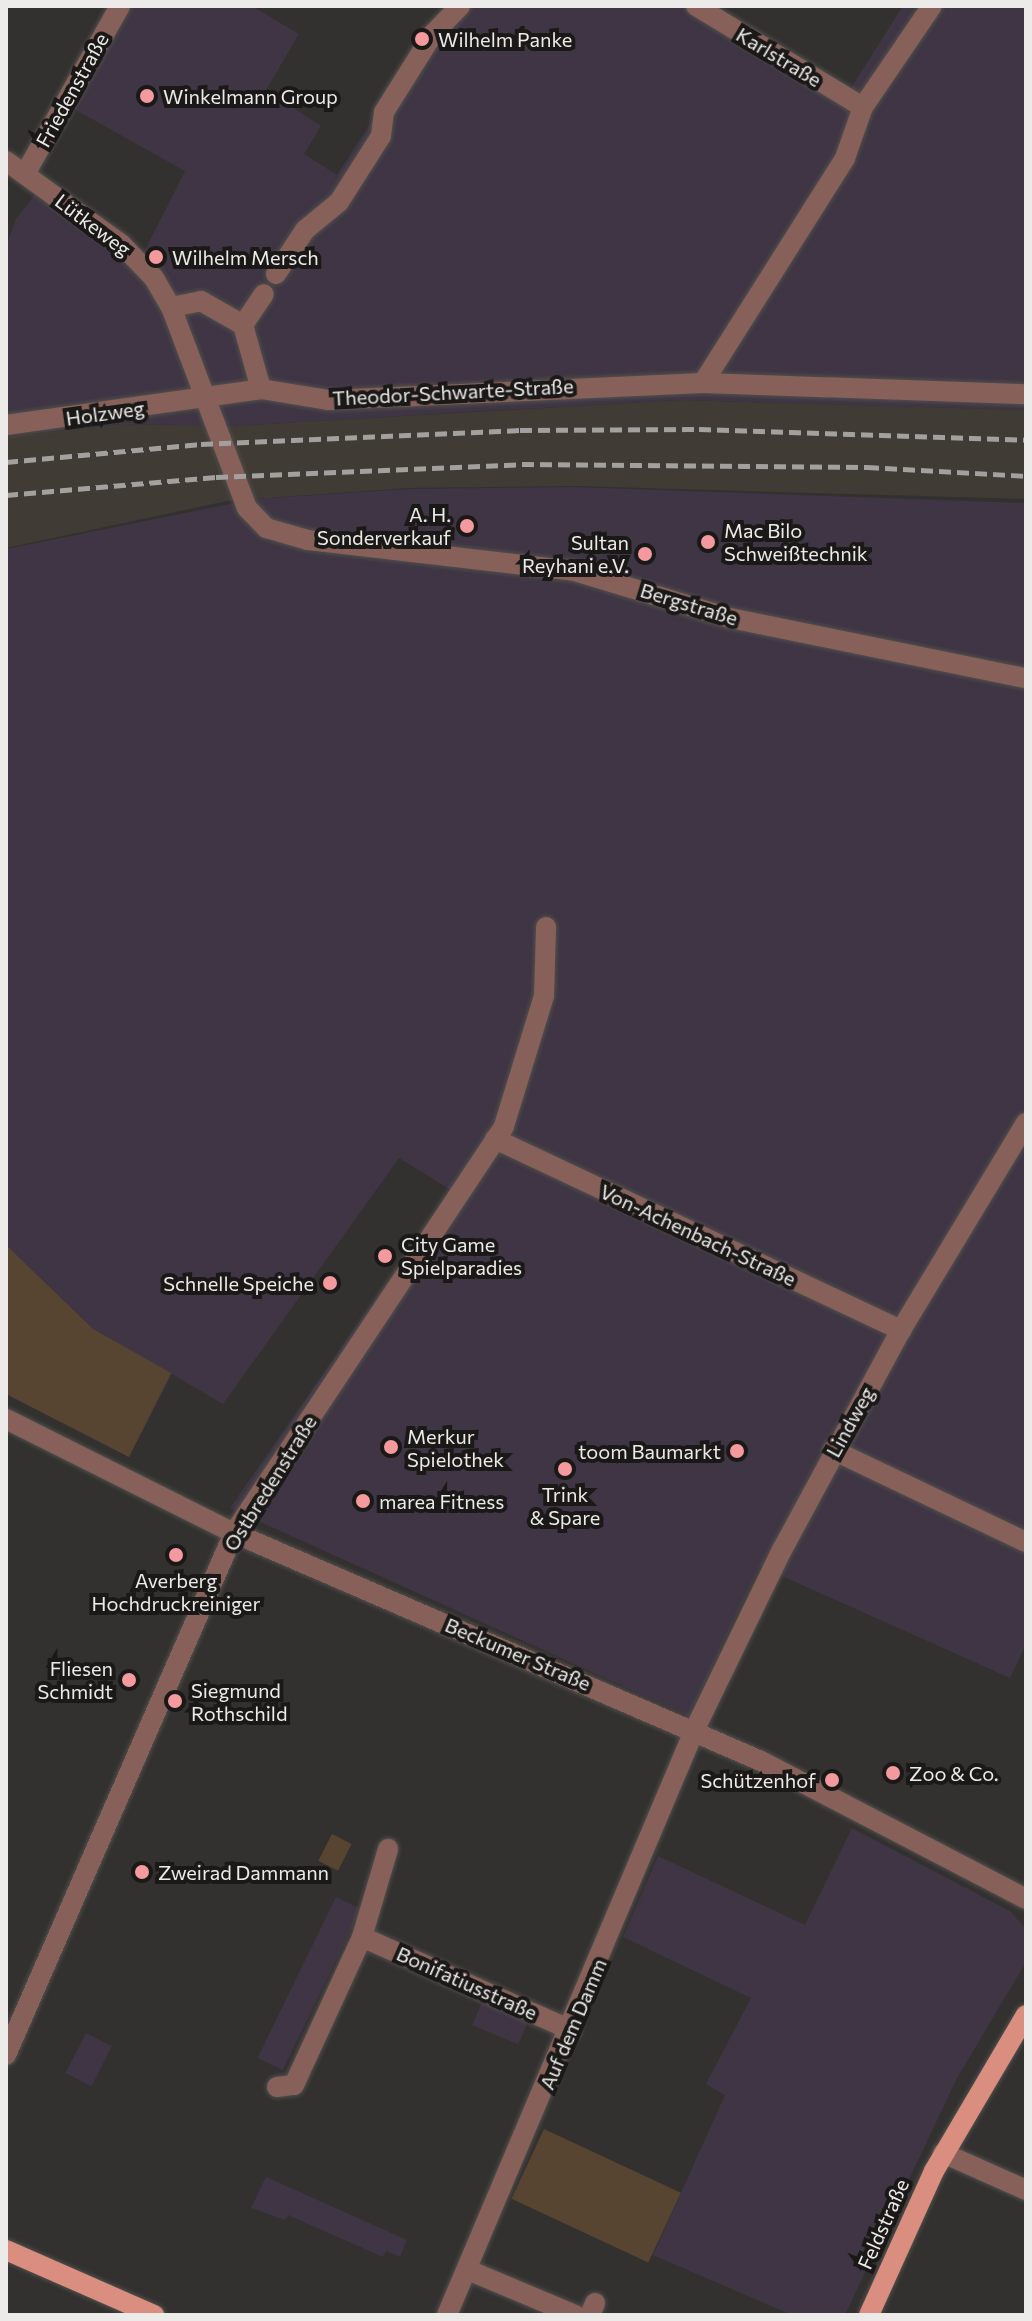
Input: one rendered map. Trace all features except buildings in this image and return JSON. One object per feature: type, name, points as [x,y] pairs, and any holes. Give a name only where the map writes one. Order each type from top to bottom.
[{"type":"main road","name":"Feldstraße","points":[[869,2315],[943,2153],[1026,2015]]},
{"type":"main road","points":[[6,2250],[154,2315]]},
{"type":"street","name":"Friedenstraße","points":[[25,174],[120,6]]},
{"type":"street","points":[[276,274],[305,230],[339,202],[381,136],[384,112],[433,34],[460,6]]},
{"type":"street","name":"Karlstraße","points":[[696,6],[863,107]]},
{"type":"street","points":[[703,383],[845,158],[863,107],[932,6]]},
{"type":"street","name":"Lütkeweg","points":[[6,161],[135,256],[171,307],[217,436]]},
{"type":"street","points":[[243,325],[264,294]]},
{"type":"street","points":[[171,307],[201,301],[243,325],[261,389]]},
{"type":"street","name":"Theodor-Schwarte-Straße","points":[[205,399],[261,389],[329,400],[703,383],[1026,394]]},
{"type":"street","name":"Holzweg","points":[[6,425],[205,399]]},
{"type":"street","name":"Bergstraße","points":[[217,436],[247,508],[266,528],[296,539],[575,571],[730,618],[1026,678]]},
{"type":"street","name":"Ostbredenstraße","points":[[6,2055],[234,1533],[495,1139],[541,1010],[549,962],[546,927]]},
{"type":"street","name":"Lindweg","points":[[694,1731],[833,1450],[901,1330],[1026,1123]]},
{"type":"street","name":"Von-Achenbach-Straße","points":[[495,1139],[901,1330]]},
{"type":"street","name":"Beckumer Straße","points":[[6,1419],[234,1533],[694,1731],[824,1792],[1026,1899]]},
{"type":"street","points":[[833,1450],[1026,1542]]},
{"type":"street","name":"Auf dem Damm","points":[[447,2315],[571,2030],[694,1731]]},
{"type":"street","points":[[277,2087],[294,2085],[362,1937],[388,1849]]},
{"type":"street","name":"Bonifatiusstraße","points":[[362,1937],[571,2030]]},
{"type":"street","points":[[943,2153],[1026,2190]]},
{"type":"street","points":[[468,2270],[575,2315]]},
{"type":"shaded area","name":"Winkelmann Group","points":[[131,6],[252,6],[299,34],[266,90],[321,126],[304,154],[337,175],[446,6],[713,6],[849,91],[903,6],[1026,6],[1026,410],[679,400],[233,426],[123,424],[6,436],[6,247],[16,219],[36,193],[137,266],[185,171],[74,109]]},
{"type":"shaded area","points":[[680,400],[1026,410],[1026,499],[575,486],[408,488],[227,501],[6,548],[6,437],[123,424],[233,426]]},
{"type":"shaded area","points":[[575,487],[1026,503],[1026,1644],[1010,1678],[760,1566],[689,1716],[230,1508],[451,1190],[399,1158],[223,1404],[172,1374],[129,1457],[6,1394],[6,549],[255,499],[408,489]]},
{"type":"shaded area","points":[[6,1245],[93,1329],[171,1373],[129,1457],[6,1394]]},
{"type":"shaded area","points":[[852,1828],[1010,1911],[1026,1929],[1026,1962],[956,2080],[845,2315],[792,2315],[653,2255],[725,2095],[706,2084],[751,1998],[623,1937],[658,1856],[805,1925]]},
{"type":"shaded area","points":[[332,1834],[352,1844],[338,1871],[318,1861]]},
{"type":"shaded area","points":[[336,1897],[361,1909],[283,2070],[258,2058]]},
{"type":"shaded area","points":[[482,2002],[528,2022],[518,2045],[472,2025]]},
{"type":"shaded area","points":[[86,2033],[112,2046],[91,2086],[66,2073]]},
{"type":"shaded area","points":[[544,2129],[681,2193],[648,2263],[511,2199]]},
{"type":"shaded area","points":[[266,2177],[407,2240],[400,2257],[386,2251],[383,2257],[288,2215],[285,2220],[251,2208]]},
{"type":"railway","points":[[6,462],[201,444],[520,430],[699,429],[1026,440]]},
{"type":"railway","points":[[6,495],[216,477],[522,464],[867,467],[1026,476]]},
{"type":"place","name":"Wilhelm Panke","points":[[422,39]]},
{"type":"place","name":"Winkelmann Group","points":[[147,96]]},
{"type":"place","name":"Wilhelm Mersch","points":[[156,257]]},
{"type":"place","name":"A. H. Sonderverkauf","points":[[467,526]]},
{"type":"place","name":"Mac Bilo Schweißtechnik","points":[[708,542]]},
{"type":"place","name":"Sultan Reyhani e.V.","points":[[645,554]]},
{"type":"place","name":"City Game Spielparadies","points":[[385,1256]]},
{"type":"place","name":"Schnelle Speiche","points":[[330,1283]]},
{"type":"place","name":"Merkur Spielothek","points":[[391,1447]]},
{"type":"place","name":"toom Baumarkt","points":[[737,1451]]},
{"type":"place","name":"Trink & Spare","points":[[565,1469]]},
{"type":"place","name":"marea Fitness","points":[[363,1501]]},
{"type":"place","name":"Averberg Hochdruckreiniger","points":[[176,1555]]},
{"type":"place","name":"Fliesen Schmidt","points":[[129,1680]]},
{"type":"place","name":"Siegmund Rothschild","points":[[175,1701]]},
{"type":"place","name":"Zoo & Co.","points":[[893,1773]]},
{"type":"place","name":"Schützenhof","points":[[832,1780]]},
{"type":"place","name":"Zweirad Dammann","points":[[142,1872]]}]
